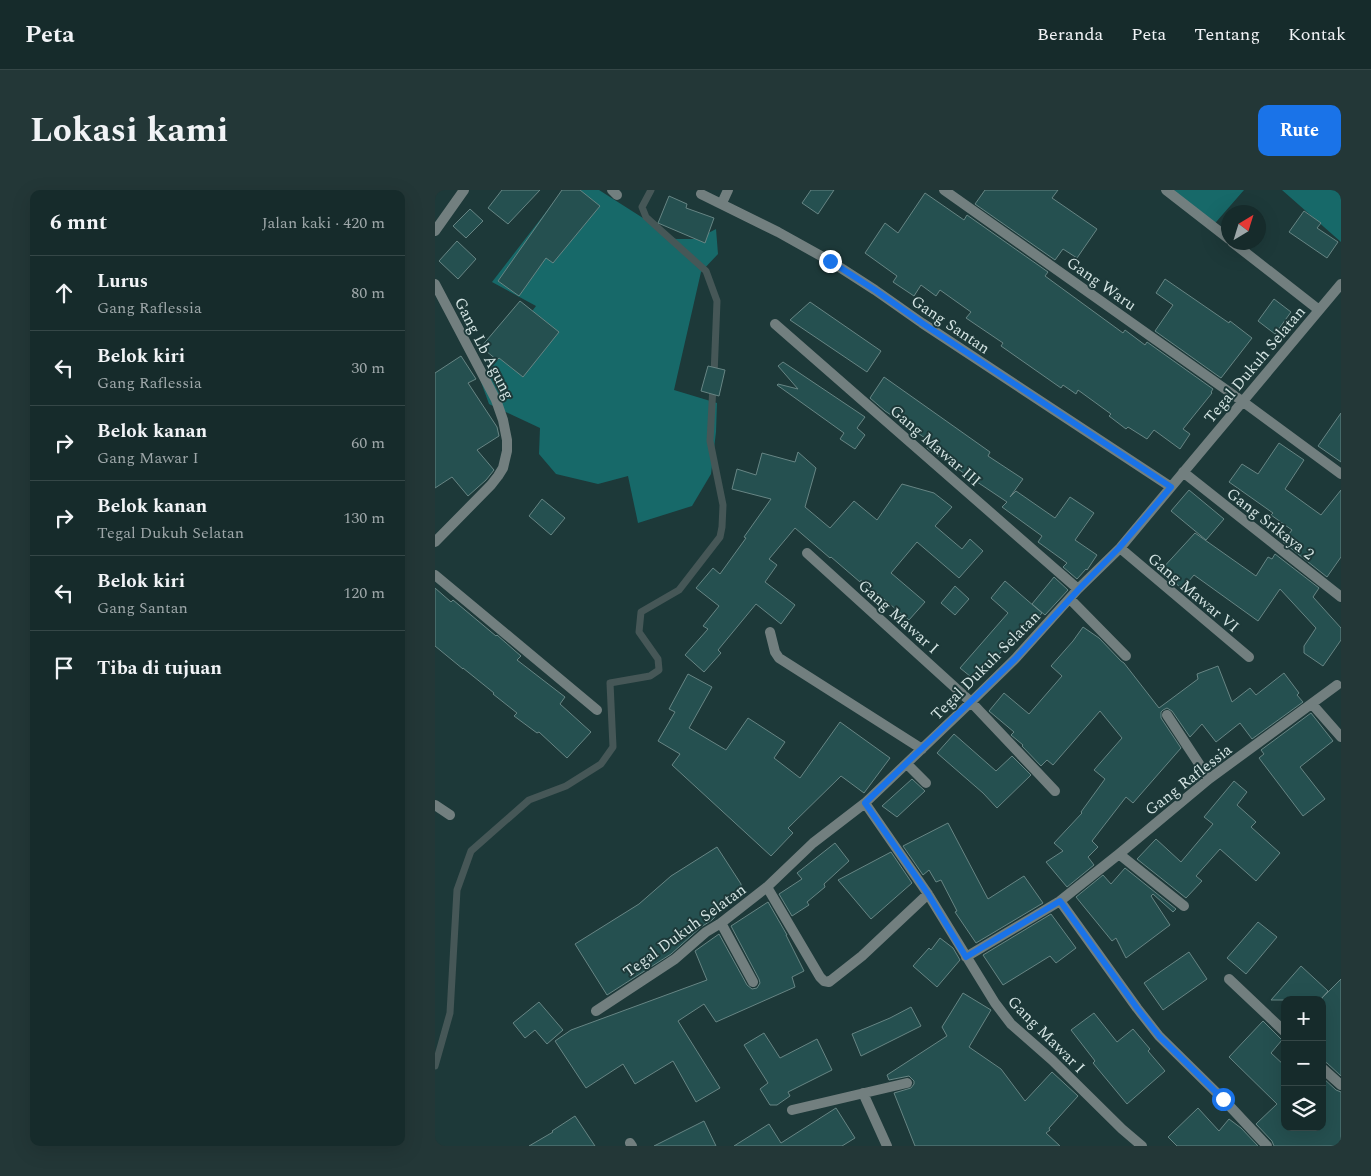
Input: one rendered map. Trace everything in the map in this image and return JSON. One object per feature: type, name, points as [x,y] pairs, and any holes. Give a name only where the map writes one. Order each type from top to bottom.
[{"type":"street","points":[[435,231],[465,190]]},
{"type":"street","points":[[722,203],[728,190]]},
{"type":"street","name":"Gang Waru","points":[[944,190],[1242,401],[1341,474]]},
{"type":"street","points":[[1166,190],[1221,233]]},
{"type":"street","name":"Gang Santan","points":[[701,194],[779,232],[830,261],[1171,487]]},
{"type":"street","points":[[1243,250],[1319,310]]},
{"type":"street","name":"Gang Lb Agung","points":[[435,284],[492,392],[503,420],[507,451],[503,468],[495,480],[435,542]]},
{"type":"street","name":"Tegal Dukuh Selatan","points":[[596,1010],[675,959],[706,932],[721,923],[767,887],[813,843],[865,803],[971,702],[1015,659],[1119,548],[1341,284]]},
{"type":"street","name":"Gang Mawar III","points":[[775,324],[1079,589]]},
{"type":"street","name":"Gang Srikaya 2","points":[[1183,472],[1341,597]]},
{"type":"street","name":"Gang Mawar VI","points":[[1119,548],[1249,657]]},
{"type":"street","name":"Gang Mawar I","points":[[807,553],[971,702],[1055,791]]},
{"type":"street","points":[[435,575],[597,710]]},
{"type":"street","points":[[1070,599],[1126,656]]},
{"type":"street","points":[[770,632],[775,652],[779,658],[922,749]]},
{"type":"street","name":"Gang Raflessia","points":[[966,957],[1060,901],[1209,779],[1337,685]]},
{"type":"street","points":[[1312,704],[1341,737]]},
{"type":"street","points":[[1167,715],[1209,779]]},
{"type":"street","points":[[907,764],[926,783]]},
{"type":"street","name":"Gang Mawar I","points":[[865,803],[928,894],[995,1003],[1011,1024],[1052,1060],[1142,1146]]},
{"type":"street","points":[[435,805],[450,814]]},
{"type":"street","points":[[1119,854],[1184,906]]},
{"type":"street","points":[[767,887],[820,977],[824,981],[829,982],[862,956],[928,894]]},
{"type":"street","points":[[1060,901],[1159,1036],[1223,1099],[1267,1146]]},
{"type":"street","points":[[721,923],[753,982]]},
{"type":"street","points":[[1229,979],[1281,1028]]},
{"type":"street","points":[[1326,1072],[1341,1086]]},
{"type":"street","points":[[793,1110],[907,1083]]},
{"type":"street","points":[[863,1093],[887,1146]]},
{"type":"shaded area","points":[[563,190],[599,190],[676,239],[697,239],[716,229],[718,254],[701,272],[674,390],[717,403],[711,474],[692,506],[638,523],[628,476],[598,484],[556,474],[539,454],[540,428],[489,404],[480,379],[536,306],[492,282]]},
{"type":"shaded area","points":[[1175,190],[1244,190],[1231,205],[1221,205],[1221,216],[1210,229],[1170,196]]},
{"type":"shaded area","points":[[1282,190],[1341,190],[1341,242]]},
{"type":"building","points":[[502,190],[540,190],[508,224],[488,208]]},
{"type":"building","points":[[562,190],[580,190],[600,206],[553,263],[546,258],[519,296],[498,281]]},
{"type":"building","points":[[811,190],[834,190],[818,214],[802,203]]},
{"type":"building","points":[[985,190],[1058,190],[1052,198],[1097,229],[1077,258],[1063,249],[1055,260],[975,204]]},
{"type":"building","points":[[925,193],[964,220],[967,215],[1048,272],[1045,276],[1123,333],[1125,330],[1145,345],[1147,342],[1213,389],[1212,393],[1183,429],[1190,434],[1180,449],[1154,430],[1147,439],[1128,427],[1126,429],[1109,416],[1111,414],[1078,390],[1076,394],[1063,385],[1061,388],[1001,346],[1003,343],[966,318],[971,312],[940,290],[936,296],[921,285],[914,296],[893,282],[897,276],[865,253],[885,223],[898,233]]},
{"type":"building","points":[[669,196],[687,204],[686,208],[714,218],[705,243],[658,223]]},
{"type":"building","points":[[470,209],[483,221],[466,238],[453,226]]},
{"type":"building","points":[[1304,211],[1321,223],[1317,228],[1338,242],[1327,258],[1289,232]]},
{"type":"building","points":[[457,241],[476,259],[458,279],[439,261]]},
{"type":"building","points":[[1165,279],[1229,323],[1230,321],[1252,338],[1221,378],[1155,331],[1173,305],[1156,293]]},
{"type":"building","points":[[1274,299],[1291,312],[1275,334],[1258,321]]},
{"type":"building","points":[[520,301],[559,332],[523,377],[499,358],[497,360],[481,347]]},
{"type":"building","points":[[810,302],[881,351],[867,372],[790,320]]},
{"type":"building","points":[[461,356],[476,379],[468,383],[497,427],[499,436],[477,450],[494,470],[468,496],[452,477],[435,488],[435,373]]},
{"type":"building","points":[[783,362],[865,417],[857,428],[865,435],[855,449],[840,439],[844,433],[777,385],[798,389],[778,366]]},
{"type":"building","points":[[708,366],[725,370],[719,396],[701,391]]},
{"type":"building","points":[[884,377],[990,452],[988,456],[1023,479],[1010,497],[1016,491],[1055,518],[1070,497],[1094,513],[1075,540],[1097,555],[1087,570],[1077,579],[1063,567],[1067,563],[1038,542],[1042,536],[1002,507],[1007,502],[927,448],[931,442],[885,411],[870,398]]},
{"type":"building","points":[[1341,413],[1341,462],[1318,446]]},
{"type":"building","points":[[1279,443],[1304,460],[1285,489],[1321,515],[1341,490],[1341,557],[1327,577],[1283,542],[1292,530],[1271,515],[1273,513],[1229,482],[1242,464],[1258,474]]},
{"type":"building","points":[[798,452],[816,468],[805,507],[830,528],[854,501],[877,520],[902,484],[934,493],[952,507],[935,526],[962,549],[970,539],[983,551],[959,578],[917,542],[891,573],[925,602],[909,620],[795,528],[769,559],[777,565],[765,582],[795,605],[781,624],[756,604],[718,650],[721,653],[704,672],[685,655],[708,629],[703,626],[719,606],[696,588],[713,568],[720,574],[771,499],[732,489],[737,469],[756,475],[762,453],[795,462]]},
{"type":"building","points":[[1189,490],[1224,519],[1206,540],[1171,511]]},
{"type":"building","points":[[542,499],[565,518],[551,535],[529,516]]},
{"type":"building","points":[[1195,533],[1256,576],[1268,557],[1272,559],[1275,554],[1319,588],[1313,597],[1341,628],[1341,640],[1323,666],[1304,653],[1304,646],[1316,628],[1280,589],[1258,621],[1194,575],[1182,589],[1161,570]]},
{"type":"building","points":[[1054,577],[1068,590],[1045,615],[1032,604]]},
{"type":"building","points":[[1005,581],[1042,613],[1024,633],[1020,630],[976,681],[960,668],[1008,613],[991,598]]},
{"type":"building","points":[[955,586],[969,599],[955,615],[941,603]]},
{"type":"building","points":[[435,588],[497,635],[521,656],[517,660],[565,697],[560,704],[591,732],[567,758],[539,732],[537,733],[514,716],[517,713],[494,693],[435,646]]},
{"type":"building","points":[[1083,627],[1099,638],[1124,663],[1159,708],[1198,679],[1197,674],[1218,666],[1232,702],[1250,688],[1256,695],[1284,673],[1299,693],[1297,695],[1303,702],[1252,739],[1240,723],[1216,742],[1202,724],[1190,737],[1172,711],[1167,708],[1163,710],[1161,718],[1181,748],[1133,803],[1126,797],[1092,841],[1098,847],[1088,857],[1094,865],[1067,887],[1046,862],[1063,851],[1054,843],[1082,813],[1105,779],[1094,770],[1122,738],[1100,711],[1053,765],[1047,760],[1041,766],[1023,745],[1011,735],[1014,732],[989,711],[1004,693],[1029,714],[1062,676],[1051,666]]},
{"type":"building","points":[[688,674],[712,687],[689,728],[726,750],[748,718],[785,742],[774,758],[800,778],[840,722],[890,758],[864,793],[841,776],[788,828],[793,833],[771,856],[672,765],[680,754],[658,741],[675,712],[669,709]]},
{"type":"building","points":[[1311,713],[1333,741],[1300,767],[1325,799],[1303,816],[1259,758],[1264,754],[1261,750]]},
{"type":"building","points":[[954,734],[996,771],[1012,756],[1031,775],[997,808],[983,793],[937,753]]},
{"type":"building","points":[[912,779],[925,791],[897,817],[882,806]]},
{"type":"building","points":[[1234,781],[1247,792],[1237,805],[1256,822],[1251,827],[1280,853],[1256,881],[1220,849],[1196,876],[1202,881],[1186,898],[1137,859],[1156,839],[1181,862],[1213,824],[1204,817]]},
{"type":"building","points":[[948,823],[988,899],[1024,876],[1043,903],[976,943],[955,912],[957,911],[941,880],[936,882],[929,870],[923,875],[903,846]]},
{"type":"building","points":[[835,843],[849,861],[824,884],[825,887],[807,902],[809,905],[792,916],[779,894],[802,879],[797,873]]},
{"type":"building","points":[[717,847],[741,884],[741,890],[712,920],[701,927],[671,954],[607,995],[575,944],[639,904],[671,876]]},
{"type":"building","points":[[891,852],[912,883],[871,919],[838,880]]},
{"type":"building","points":[[1125,868],[1176,909],[1173,912],[1153,894],[1151,896],[1170,925],[1126,958],[1116,938],[1112,941],[1076,897],[1103,875],[1111,884]]},
{"type":"building","points":[[768,902],[787,935],[804,971],[792,977],[795,987],[716,1022],[704,1004],[678,1021],[720,1088],[696,1102],[673,1061],[635,1084],[623,1064],[586,1088],[555,1041],[571,1030],[707,980],[695,951],[719,934],[747,985],[752,989],[757,988],[760,983],[759,979],[731,926]]},
{"type":"building","points":[[1051,914],[1076,948],[1056,963],[1050,956],[1003,985],[983,955]]},
{"type":"building","points":[[1258,922],[1277,937],[1246,974],[1227,958]]},
{"type":"building","points":[[940,938],[953,948],[960,960],[937,987],[913,966],[929,948],[931,950]]},
{"type":"building","points":[[1189,952],[1207,979],[1163,1010],[1144,983]]},
{"type":"building","points":[[1301,966],[1328,991],[1324,996],[1281,996],[1281,1000],[1271,1000]]},
{"type":"building","points":[[1341,979],[1341,1076],[1326,1063],[1326,996],[1324,996]]},
{"type":"building","points":[[963,993],[991,1010],[969,1047],[1001,1069],[1025,1101],[1052,1072],[1078,1096],[1046,1133],[1060,1146],[915,1146],[894,1093],[911,1088],[914,1081],[909,1076],[889,1080],[887,1075],[947,1036],[942,1027]]},
{"type":"building","points":[[539,1002],[563,1030],[547,1044],[535,1030],[525,1038],[513,1023]]},
{"type":"building","points":[[911,1007],[921,1026],[861,1056],[852,1034]]},
{"type":"building","points":[[1094,1013],[1117,1042],[1133,1029],[1165,1071],[1127,1104],[1093,1063],[1095,1061],[1071,1030]]},
{"type":"building","points":[[1263,1021],[1281,1039],[1271,1053],[1281,1062],[1281,1131],[1326,1131],[1326,1081],[1341,1092],[1341,1146],[1274,1146],[1272,1141],[1256,1124],[1277,1104],[1229,1057]]},
{"type":"building","points":[[764,1033],[780,1058],[817,1039],[832,1070],[788,1092],[790,1096],[777,1105],[770,1105],[760,1089],[768,1083],[744,1045]]},
{"type":"building","points":[[836,1108],[855,1138],[842,1146],[734,1146],[769,1124],[781,1143]]},
{"type":"building","points":[[1198,1108],[1219,1131],[1229,1119],[1241,1128],[1258,1146],[1177,1146],[1168,1137]]},
{"type":"building","points":[[575,1116],[595,1146],[529,1146],[553,1132]]},
{"type":"building","points":[[704,1121],[716,1146],[654,1146]]},
{"type":"waterway","points":[[651,190],[642,207],[646,217],[706,271],[717,301],[714,375]]},
{"type":"waterway","points":[[435,1066],[450,1013],[457,890],[471,851],[529,800],[566,786],[601,764],[613,747],[610,683],[650,676],[659,670],[658,659],[639,632],[641,612],[679,590],[720,537],[723,505],[710,441],[713,386]]},
{"type":"route","points":[[830,261],[1171,487],[1119,548],[1015,659],[865,803],[928,894],[966,957],[1060,901],[1159,1036],[1223,1099]]}]
